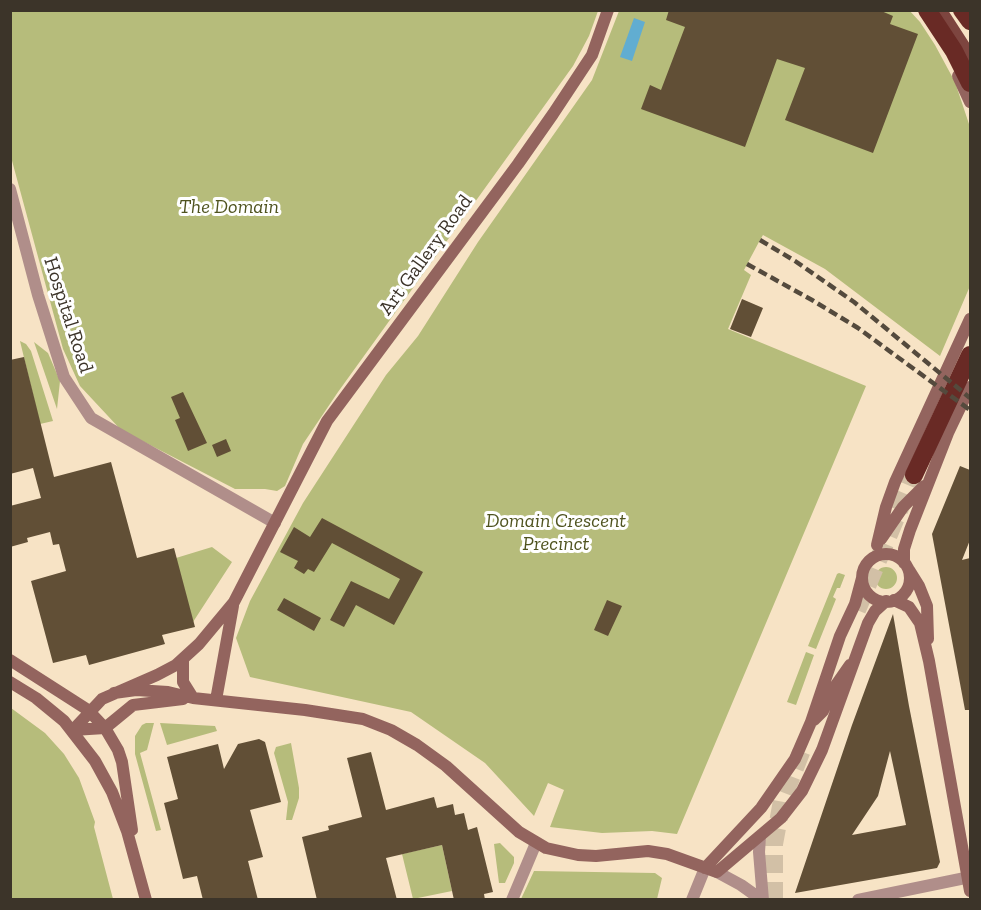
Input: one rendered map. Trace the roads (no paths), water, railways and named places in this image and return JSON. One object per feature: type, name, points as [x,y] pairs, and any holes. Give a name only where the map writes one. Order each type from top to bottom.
[{"type":"highway","points":[[927,10],[954,51],[970,82]]},
{"type":"highway","points":[[947,13],[970,21]]},
{"type":"highway","points":[[921,478],[970,355]]},
{"type":"main road","points":[[947,13],[970,58]]},
{"type":"street","name":"Art Gallery Road","points":[[234,602],[327,421],[553,114],[592,54],[608,10]]},
{"type":"street","points":[[917,10],[945,52],[970,102]]},
{"type":"street","name":"Hospital Road","points":[[10,189],[38,295],[64,377],[91,418],[275,523]]},
{"type":"street","points":[[692,900],[705,868],[743,829],[774,791],[795,759],[811,722],[834,652],[855,604],[864,567],[871,559],[877,545],[895,482],[970,319]]},
{"type":"street","points":[[877,545],[948,433],[970,387]]},
{"type":"street","points":[[717,872],[760,837],[788,810],[808,781],[822,750],[872,616],[890,600],[905,592],[908,586],[909,572],[903,554],[921,478]]},
{"type":"street","points":[[871,559],[882,554],[899,558],[919,586],[927,606],[929,661]]},
{"type":"street","points":[[862,578],[864,588],[871,596],[909,607],[918,618],[929,661],[970,891]]},
{"type":"street","points":[[73,730],[102,699],[157,675],[183,659],[206,636],[234,602]]},
{"type":"street","points":[[216,700],[234,602]]},
{"type":"street","points":[[811,722],[820,715],[837,682],[856,657]]},
{"type":"street","points":[[183,659],[183,682],[193,698]]},
{"type":"street","points":[[10,660],[89,711],[105,728],[122,762],[134,852],[146,900]]},
{"type":"street","points":[[10,682],[52,710],[73,730],[86,747],[104,776],[134,852]]},
{"type":"street","points":[[114,693],[154,690],[193,698],[324,712],[363,719],[391,730],[446,765],[500,817],[536,843],[556,851],[578,855],[596,856],[635,851],[667,854],[717,872],[763,900]]},
{"type":"street","points":[[73,730],[105,728],[133,705],[193,698]]},
{"type":"street","points":[[760,837],[763,900]]},
{"type":"street","points":[[512,900],[536,843]]},
{"type":"street","points":[[858,900],[969,878]]},
{"type":"water","points":[[634,18],[645,22],[632,61],[620,57]]},
{"type":"tunnel","points":[[857,610],[914,475]]},
{"type":"tunnel","points":[[774,900],[774,844],[782,801],[802,750]]},
{"type":"railway","points":[[760,240],[854,302],[970,398]]},
{"type":"railway","points":[[747,264],[858,328],[970,410]]},
{"type":"park label","name":"The Domain","points":[[229,207]]},
{"type":"park label","name":"Domain Crescent Precinct","points":[[556,532]]}]
